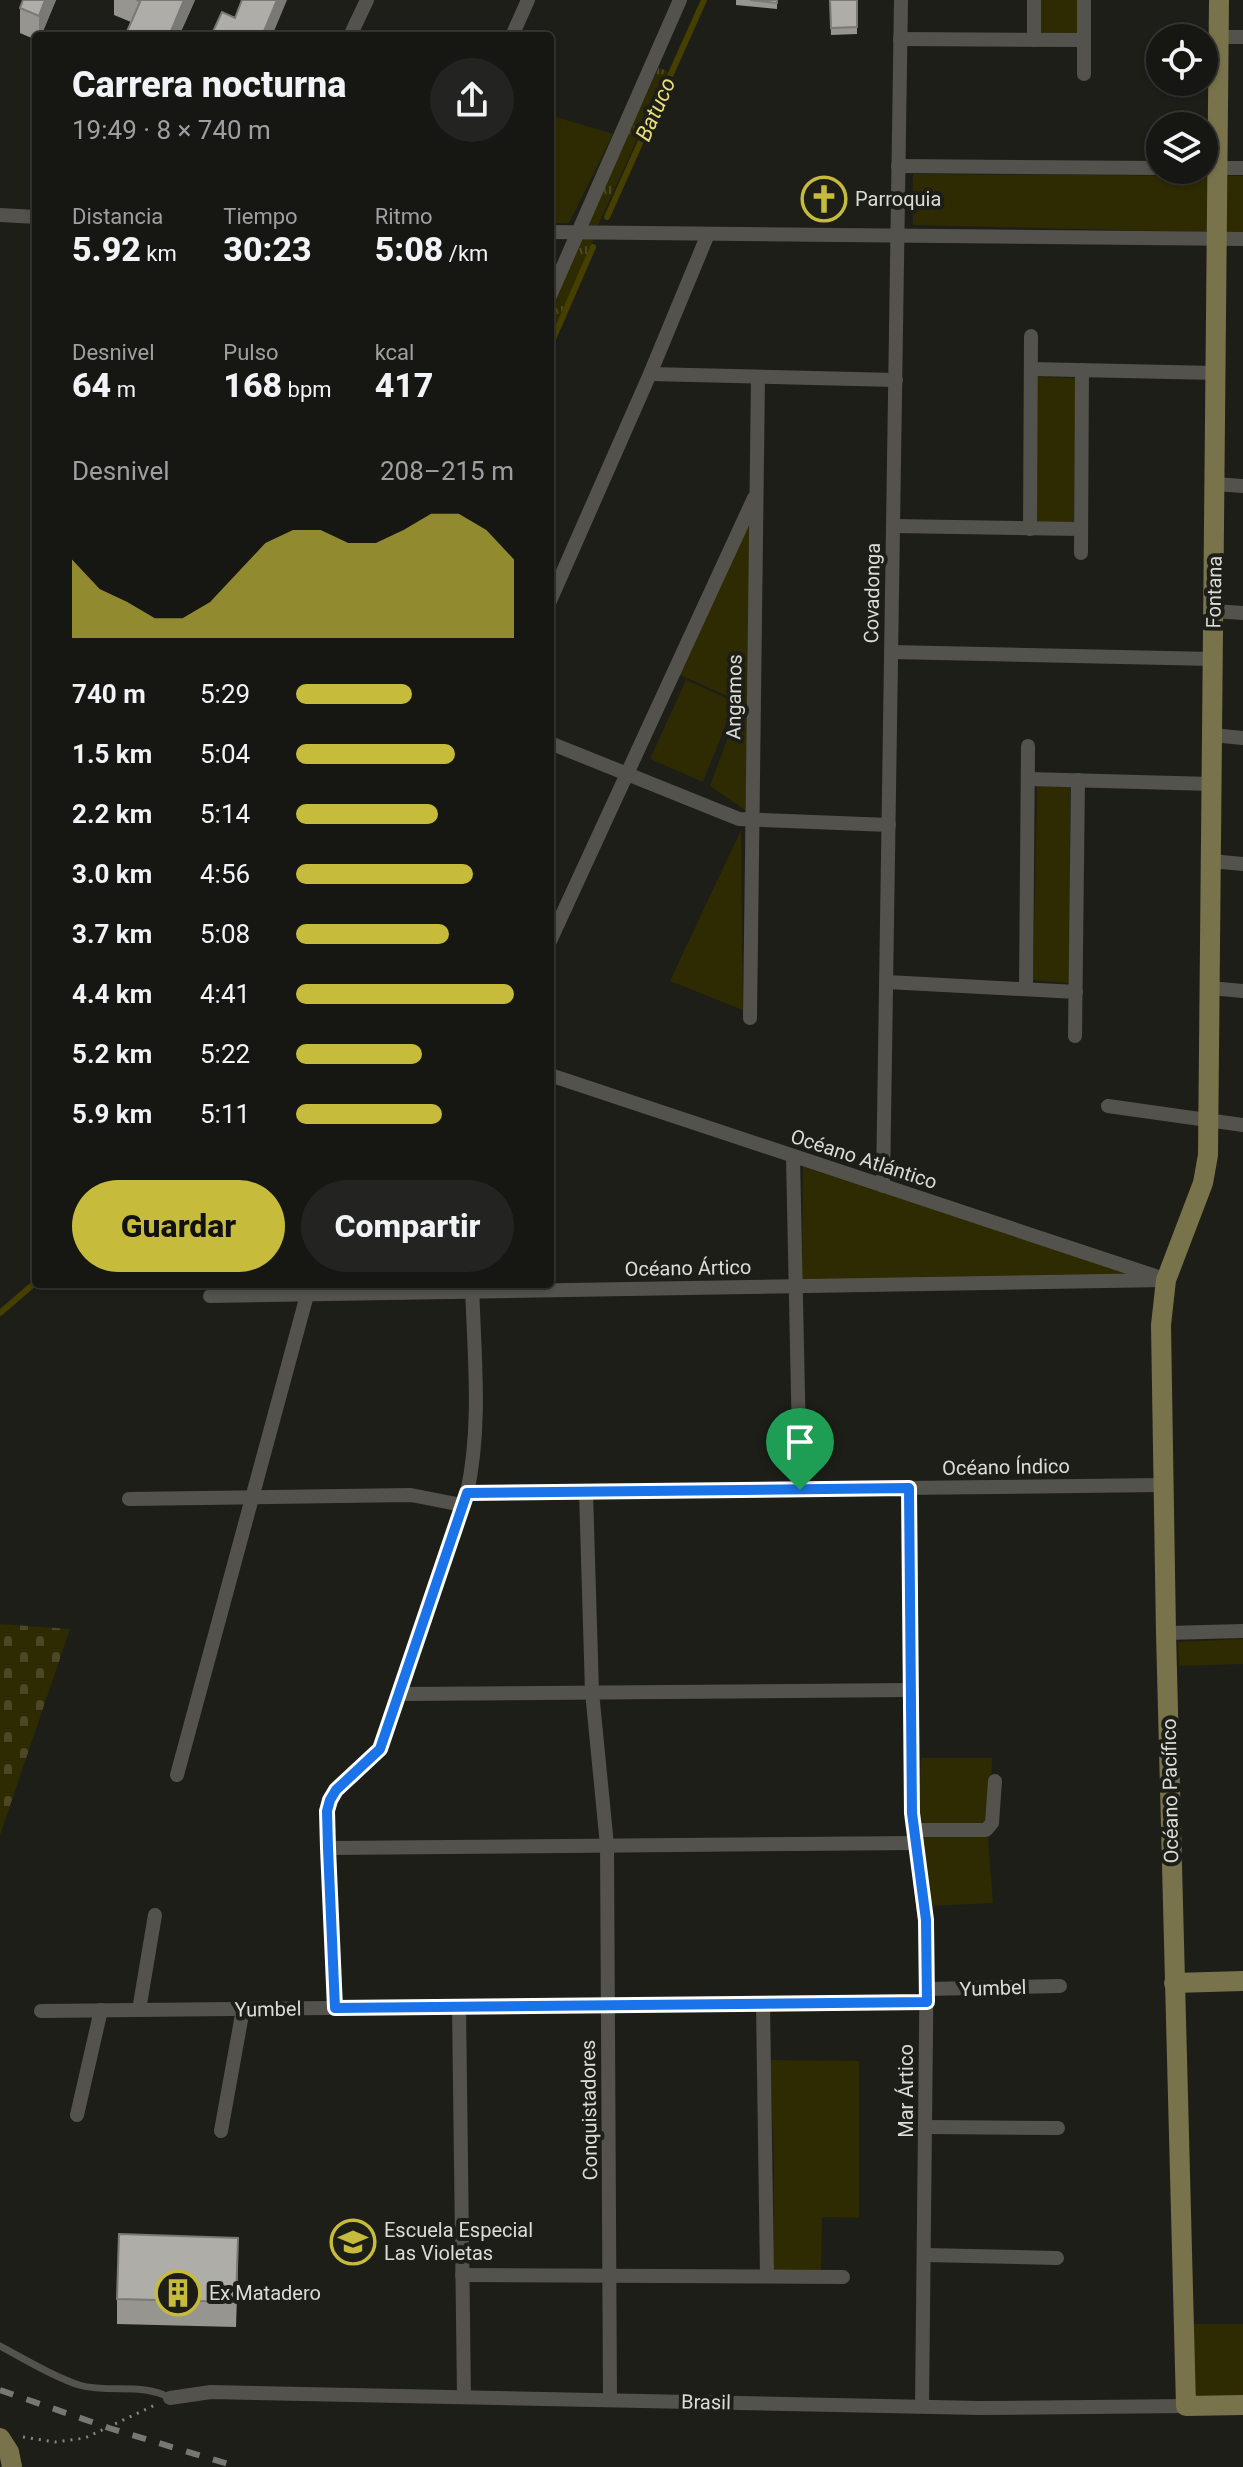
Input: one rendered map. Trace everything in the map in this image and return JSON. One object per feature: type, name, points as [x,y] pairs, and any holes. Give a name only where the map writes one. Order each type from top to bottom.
[{"type":"street","points":[[352,32],[367,0]]},
{"type":"street","points":[[514,32],[528,0]]},
{"type":"street","points":[[554,287],[680,0]]},
{"type":"street","name":"Covadonga","points":[[883,1186],[901,0]]},
{"type":"street","points":[[1034,0],[1034,40]]},
{"type":"street","points":[[1084,0],[1084,74]]},
{"type":"street","name":"Fontana","points":[[1214,112],[1219,0]]},
{"type":"street","points":[[1219,37],[1243,37]]},
{"type":"street","points":[[900,39],[1084,40]]},
{"type":"street","points":[[898,166],[1146,168]]},
{"type":"street","points":[[1218,168],[1243,168]]},
{"type":"street","name":"Fontana","points":[[1203,1183],[1209,1122],[1218,239],[1213,184]]},
{"type":"street","points":[[0,215],[32,217]]},
{"type":"street","points":[[554,232],[1243,239]]},
{"type":"street","points":[[554,592],[708,234]]},
{"type":"street","points":[[1030,529],[1031,336]]},
{"type":"street","points":[[1031,369],[1216,373]]},
{"type":"street","points":[[1081,553],[1082,370]]},
{"type":"street","points":[[650,374],[896,380]]},
{"type":"street","name":"Angamos","points":[[750,1018],[758,377]]},
{"type":"street","points":[[1215,484],[1243,486]]},
{"type":"street","points":[[554,932],[756,493]]},
{"type":"street","points":[[893,526],[1081,529]]},
{"type":"street","points":[[1214,611],[1243,613]]},
{"type":"street","points":[[891,652],[1213,659]]},
{"type":"street","points":[[1212,735],[1243,738]]},
{"type":"street","points":[[554,745],[739,819],[889,825]]},
{"type":"street","points":[[1026,989],[1028,746]]},
{"type":"street","points":[[1028,779],[1212,784]]},
{"type":"street","points":[[1075,1036],[1078,780]]},
{"type":"street","points":[[1211,861],[1243,864]]},
{"type":"street","points":[[887,982],[1076,992]]},
{"type":"street","points":[[1210,988],[1243,991]]},
{"type":"street","name":"Océano Atlántico","points":[[554,1076],[1166,1280]]},
{"type":"street","points":[[1108,1106],[1243,1125]]},
{"type":"street","points":[[793,1157],[800,1490]]},
{"type":"street","name":"Océano Pacífico","points":[[1186,2406],[1161,1325],[1166,1280],[1203,1183]]},
{"type":"street","name":"Océano Ártico","points":[[554,1287],[1166,1280]]},
{"type":"street","points":[[335,2008],[327,1811],[336,1790],[380,1749],[464,1499],[473,1466],[477,1422],[472,1288]]},
{"type":"street","name":"Océano Ártico","points":[[210,1296],[308,1289],[472,1288]]},
{"type":"street","points":[[177,1775],[308,1289]]},
{"type":"street","name":"Océano Índico","points":[[129,1499],[422,1496],[464,1499],[586,1492],[1163,1485]]},
{"type":"street","name":"Mar Ártico","points":[[909,1488],[912,1813],[926,1920],[922,2406]]},
{"type":"street","name":"Conquistadores","points":[[586,1492],[592,1692],[607,1845],[610,2400]]},
{"type":"street","points":[[1166,1633],[1243,1631]]},
{"type":"street","points":[[399,1694],[911,1690]]},
{"type":"street","points":[[328,1848],[916,1837],[986,1830],[992,1823],[995,1781]]},
{"type":"street","points":[[139,2010],[155,1915]]},
{"type":"street","points":[[1174,1983],[1243,1981]]},
{"type":"street","name":"Yumbel","points":[[41,2011],[763,2004],[1060,1986]]},
{"type":"street","points":[[763,2004],[767,2276]]},
{"type":"street","points":[[459,2006],[464,2397]]},
{"type":"street","points":[[221,2131],[243,2009]]},
{"type":"street","points":[[77,2115],[101,2010]]},
{"type":"street","points":[[926,2127],[1058,2128]]},
{"type":"street","points":[[925,2255],[1057,2258]]},
{"type":"street","points":[[462,2275],[843,2277]]},
{"type":"street","name":"Brasil","points":[[170,2398],[211,2392],[1026,2408],[1243,2405]]},
{"type":"street","points":[[5,2437],[12,2467]]},
{"type":"lane","points":[[0,2346],[80,2385],[109,2390],[152,2389],[170,2398]]},
{"type":"path","points":[[5,2437],[69,2441],[85,2438],[139,2413]]},
{"type":"green space","points":[[1038,0],[1080,0],[1080,36],[1038,36]]},
{"type":"green space","points":[[659,67],[668,72],[598,225],[587,225]]},
{"type":"green space","points":[[554,116],[613,134],[569,223],[554,223]]},
{"type":"green space","points":[[913,174],[1146,175],[1146,184],[1218,184],[1218,176],[1243,176],[1243,233],[913,225]]},
{"type":"green space","points":[[581,236],[595,236],[554,329],[554,299]]},
{"type":"green space","points":[[1038,377],[1076,378],[1074,524],[1036,522]]},
{"type":"green space","points":[[752,516],[748,812],[710,786],[741,702],[680,675]]},
{"type":"green space","points":[[686,680],[735,702],[703,782],[650,759]]},
{"type":"green space","points":[[1037,785],[1070,787],[1070,983],[1033,980]]},
{"type":"green space","points":[[741,830],[743,1010],[670,981]]},
{"type":"green space","points":[[803,1167],[1137,1274],[802,1280]]},
{"type":"green space","points":[[0,1624],[70,1629],[0,1835]]},
{"type":"green space","points":[[1243,1639],[1243,1664],[1179,1666],[1178,1642]]},
{"type":"green space","points":[[921,1758],[992,1758],[990,1819],[983,1824],[922,1825],[919,1810]]},
{"type":"green space","points":[[921,1836],[988,1837],[993,1903],[930,1906]]},
{"type":"green space","points":[[770,2060],[859,2061],[859,2218],[822,2217],[821,2270],[773,2271],[774,2169]]},
{"type":"green space","points":[[1194,2324],[1243,2324],[1243,2396],[1193,2397]]},
{"type":"building","points":[[23,0],[45,0],[39,16],[20,8]]},
{"type":"building","points":[[137,0],[184,0],[171,32],[127,32],[140,2]]},
{"type":"building","points":[[242,0],[277,0],[264,32],[213,32],[222,12],[235,18]]},
{"type":"building","points":[[750,0],[777,0],[777,3]]},
{"type":"building","points":[[830,0],[857,0],[857,27],[831,28]]},
{"type":"building","name":"Ex Matadero","points":[[119,2234],[238,2238],[236,2302],[117,2299]]},
{"type":"waterway","name":"Batuco","points":[[607,217],[704,0]]},
{"type":"waterway","name":"Batuco","points":[[554,337],[593,247]]},
{"type":"waterway","name":"Batuco","points":[[0,1313],[32,1285]]},
{"type":"railway","points":[[0,2390],[109,2428],[238,2467]]},
{"type":"place","name":"Parroquia","points":[[824,199]]},
{"type":"place","name":"Escuela Especial Las Violetas","points":[[353,2242]]},
{"type":"place","name":"Ex Matadero","points":[[178,2293]]},
{"type":"route","points":[[909,1488],[912,1813],[926,1920],[927,2002],[335,2008],[327,1811],[336,1790],[380,1749],[467,1493],[800,1490],[909,1488]]}]
